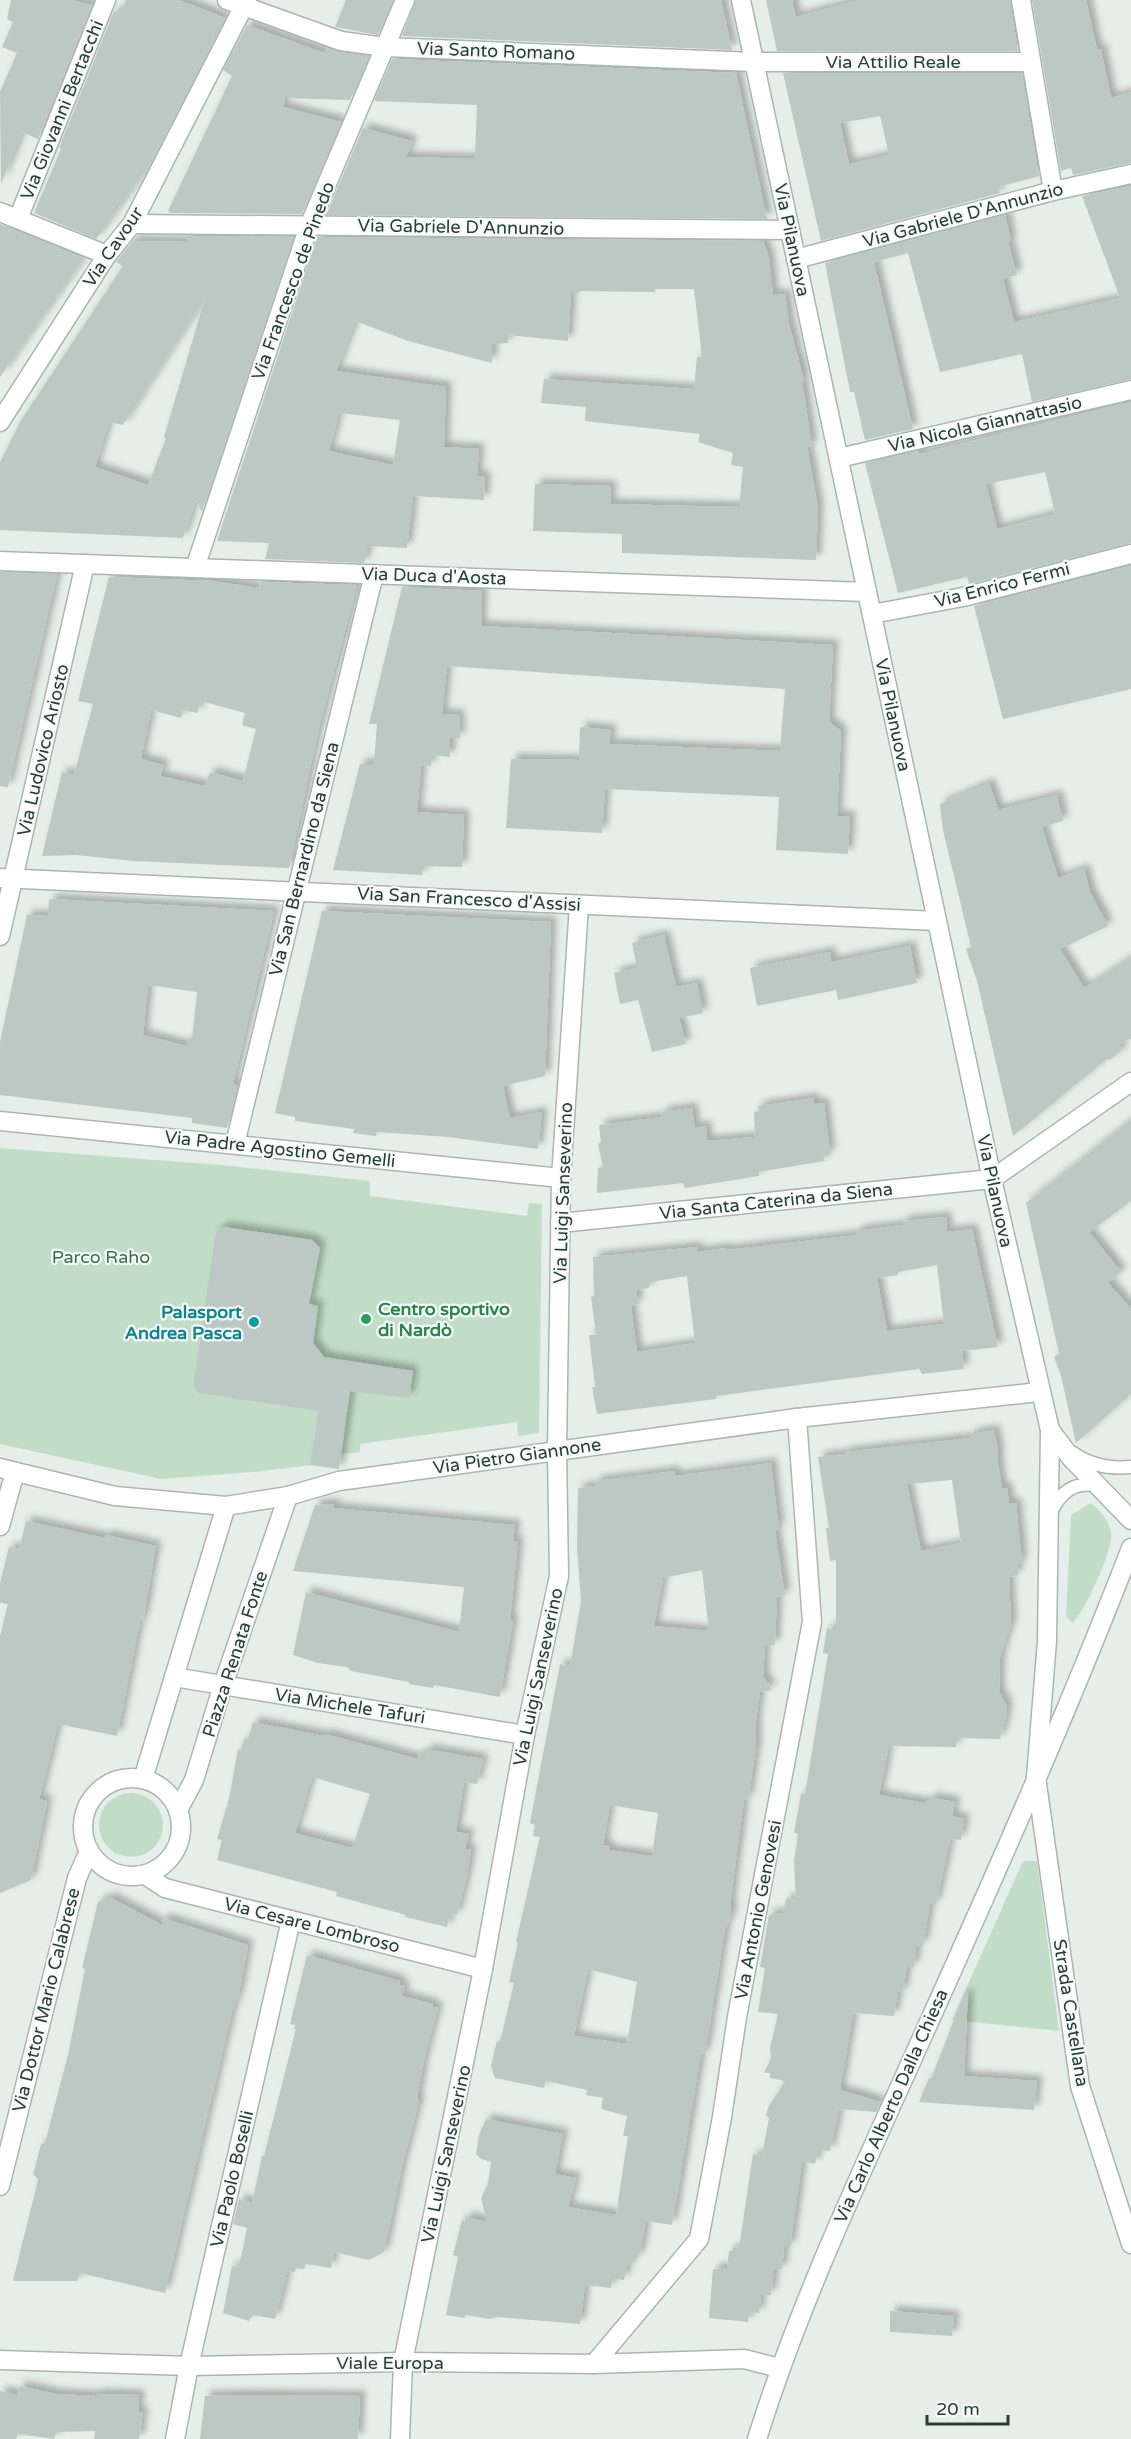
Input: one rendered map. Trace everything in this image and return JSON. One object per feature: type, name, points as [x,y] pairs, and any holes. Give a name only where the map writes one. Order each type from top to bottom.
[{"type":"street","name":"Via Giovanni Bertacchi","points":[[18,219],[106,0]]},
{"type":"street","name":"Via Francesco de Pinedo","points":[[195,568],[309,226],[405,0]]},
{"type":"street","name":"Via Pilanuova","points":[[741,0],[992,1179],[1039,1392],[1050,1430]]},
{"type":"street","points":[[1021,0],[1053,191]]},
{"type":"street","name":"Via Santo Romano","points":[[240,2],[341,41],[384,47],[754,62]]},
{"type":"street","name":"Via Cavour","points":[[3,412],[107,255],[132,224],[240,2]]},
{"type":"street","name":"Via Attilio Reale","points":[[754,62],[1031,62]]},
{"type":"street","name":"Via Gabriele D'Annunzio","points":[[796,259],[1053,191],[1131,174]]},
{"type":"street","points":[[0,212],[107,255]]},
{"type":"street","name":"Via Gabriele D'Annunzio","points":[[132,224],[790,230]]},
{"type":"street","name":"Via Nicola Giannattasio","points":[[839,458],[1131,390]]},
{"type":"street","name":"Via Enrico Fermi","points":[[872,614],[963,597],[1131,554]]},
{"type":"street","name":"Via Duca d'Aosta","points":[[0,561],[867,592]]},
{"type":"street","name":"Via Ludovico Ariosto","points":[[0,936],[7,878],[85,564]]},
{"type":"street","name":"Via San Bernardino da Siena","points":[[235,1144],[374,574]]},
{"type":"street","name":"Via San Francesco d'Assisi","points":[[7,878],[937,921]]},
{"type":"street","name":"Via Luigi Sanseverino","points":[[400,2439],[403,2362],[483,1969],[525,1735],[560,1576],[557,1451],[561,1178],[579,905]]},
{"type":"street","points":[[992,1179],[1131,1082]]},
{"type":"street","name":"Via Padre Agostino Gemelli","points":[[0,1121],[561,1178]]},
{"type":"street","name":"Via Santa Caterina da Siena","points":[[561,1223],[992,1179]]},
{"type":"street","name":"Via Pietro Giannone","points":[[7,1470],[115,1496],[226,1506],[288,1496],[339,1481],[797,1418],[1039,1392]]},
{"type":"street","name":"Via Antonio Genovesi","points":[[594,2364],[699,2239],[722,2117],[736,2017],[812,1623],[797,1418]]},
{"type":"street","points":[[1050,1430],[1072,1459],[1131,1520]]},
{"type":"street","points":[[1036,1777],[1047,1641],[1050,1430]]},
{"type":"street","points":[[0,1526],[7,1470]]},
{"type":"street","name":"Piazza Renata Fonte","points":[[178,1810],[194,1780],[223,1685],[288,1496]]},
{"type":"street","points":[[143,1779],[226,1506]]},
{"type":"street","name":"Via Carlo Alberto Dalla Chiesa","points":[[757,2439],[779,2368],[822,2260],[980,1909],[1131,1548]]},
{"type":"street","name":"Via Michele Tafuri","points":[[174,1677],[525,1735]]},
{"type":"street","name":"Strada Castellana","points":[[1036,1777],[1080,2086],[1131,2244]]},
{"type":"street","points":[[127,1778],[143,1779],[158,1785],[170,1796],[178,1810],[181,1826],[179,1842],[171,1857],[160,1868],[145,1875],[129,1876],[113,1872],[99,1864],[89,1851],[84,1836],[83,1820],[88,1804],[98,1791],[111,1782],[127,1778]]},
{"type":"street","name":"Via Dottor Mario Calabrese","points":[[0,2186],[77,1878],[89,1851]]},
{"type":"street","name":"Via Cesare Lombroso","points":[[145,1875],[165,1888],[483,1969]]},
{"type":"street","name":"Via Paolo Boselli","points":[[175,2439],[189,2366],[291,1920]]},
{"type":"street","name":"Viale Europa","points":[[0,2360],[189,2366],[403,2362],[594,2364],[744,2359],[779,2368]]},
{"type":"lane","points":[[1050,1430],[1062,1445],[1079,1457],[1097,1465],[1116,1468],[1131,1467]]},
{"type":"lane","points":[[1049,1516],[1059,1497],[1069,1488],[1078,1485],[1097,1485]]},
{"type":"green space","name":"Centro sportivo di Nardò","points":[[0,1148],[221,1165],[370,1181],[370,1196],[527,1216],[529,1203],[542,1204],[539,1433],[518,1436],[517,1422],[360,1444],[360,1452],[341,1454],[312,1465],[161,1479],[0,1444]]},
{"type":"green space","points":[[1091,1503],[1109,1525],[1110,1542],[1103,1567],[1090,1595],[1072,1623],[1066,1616],[1071,1515]]},
{"type":"green space","points":[[125,1793],[137,1793],[154,1802],[161,1813],[163,1825],[161,1837],[154,1848],[137,1857],[125,1857],[113,1852],[104,1843],[99,1831],[99,1819],[104,1807],[113,1798]]},
{"type":"green space","points":[[1023,1861],[1037,1861],[1059,2031],[952,2020]]},
{"type":"building","points":[[11,0],[71,0],[92,5],[38,139],[22,132],[1,184],[0,92],[17,53],[2,47],[13,22],[7,19]]},
{"type":"building","points":[[126,0],[179,0],[225,18],[150,165],[96,239],[34,213],[114,11],[120,13]]},
{"type":"building","points":[[346,0],[393,0],[378,35],[335,27]]},
{"type":"building","points":[[416,0],[721,0],[732,50],[402,36]]},
{"type":"building","points":[[766,0],[792,0],[796,17],[859,0],[1010,0],[1018,51],[777,51]]},
{"type":"building","points":[[1032,0],[1086,0],[1097,50],[1101,49],[1111,98],[1131,92],[1131,163],[1073,175],[1071,168],[1061,171]]},
{"type":"building","points":[[247,25],[324,53],[327,48],[369,56],[350,100],[285,98],[283,107],[341,122],[302,214],[170,213],[168,211],[232,76],[223,70]]},
{"type":"building","points":[[392,59],[736,73],[767,219],[326,215],[363,128],[412,141],[406,157],[475,159],[477,105],[374,101]]},
{"type":"building","points":[[783,73],[1022,73],[1039,176],[998,187],[1000,193],[821,241]],"holes":[[[880,116],[889,155],[849,164],[840,123]]]},
{"type":"building","points":[[1131,186],[1131,379],[1032,402],[1022,354],[940,372],[908,253],[874,262],[913,429],[865,440],[854,392],[850,392],[825,263],[1005,215],[1011,241],[1008,242],[1017,275],[1003,279],[1014,322],[1120,298],[1082,196]]},
{"type":"building","points":[[0,224],[84,258],[0,377]]},
{"type":"building","points":[[185,236],[294,237],[202,512],[196,500],[183,538],[0,530],[0,462],[20,422],[123,266],[116,262],[133,241],[189,242]],"holes":[[[205,298],[164,437],[166,438],[148,485],[95,467],[109,422],[123,425]]]},
{"type":"building","points":[[317,237],[763,241],[769,258],[773,295],[785,294],[789,324],[804,381],[802,381],[812,447],[807,446],[818,508],[816,560],[622,553],[622,534],[533,531],[535,484],[611,486],[610,504],[739,507],[743,467],[731,465],[733,453],[698,442],[700,434],[585,421],[586,407],[541,403],[544,379],[694,389],[697,357],[702,357],[694,289],[571,293],[568,341],[508,335],[508,343],[492,344],[492,363],[408,341],[355,321],[336,371],[446,387],[444,447],[479,449],[477,476],[485,476],[484,500],[413,496],[407,548],[368,546],[364,563],[265,559],[269,543],[217,541]],"holes":[[[339,413],[400,420],[393,465],[329,451]]]},
{"type":"building","points":[[1131,402],[1131,543],[969,584],[967,577],[898,593],[865,463],[918,451],[919,454]],"holes":[[[1045,472],[1055,514],[997,529],[986,484]]]},
{"type":"building","points":[[1131,566],[1131,689],[1003,719],[974,606]]},
{"type":"building","points":[[0,572],[57,574],[8,787],[0,786]]},
{"type":"building","points":[[109,577],[213,581],[259,588],[260,582],[357,585],[318,731],[289,868],[134,861],[76,855],[42,856],[62,772],[74,775],[93,704],[78,701]],"holes":[[[201,701],[245,713],[242,725],[256,729],[243,781],[210,772],[205,786],[160,776],[164,765],[141,759],[151,710],[181,718],[183,710],[197,713]]]},
{"type":"building","points":[[402,587],[482,591],[481,626],[833,645],[829,722],[841,731],[837,816],[850,816],[848,854],[776,850],[779,797],[605,789],[602,833],[506,828],[511,759],[579,760],[580,727],[611,730],[609,744],[780,751],[785,689],[447,666],[442,714],[459,715],[460,738],[450,738],[450,757],[432,755],[431,766],[421,766],[417,812],[464,815],[462,867],[422,866],[422,875],[333,870],[360,764],[374,764],[377,724],[369,724]]},
{"type":"building","points":[[989,783],[998,810],[1057,795],[1063,821],[1042,827],[1058,878],[1084,869],[1090,892],[1108,926],[1060,949],[1084,988],[1131,958],[1131,1038],[1119,1045],[1122,1050],[1110,1060],[1107,1059],[1013,1136],[977,981],[966,949],[971,947],[943,830],[940,804]]},
{"type":"building","points":[[49,899],[274,911],[233,1084],[238,1086],[227,1128],[192,1123],[192,1118],[0,1095],[0,1042],[27,915],[48,916]],"holes":[[[148,985],[197,992],[192,1039],[188,1039],[187,1046],[143,1035]]]},
{"type":"building","points":[[322,911],[551,922],[545,1076],[503,1086],[510,1118],[542,1112],[538,1149],[449,1137],[377,1132],[376,1136],[353,1133],[354,1129],[295,1121],[295,1117],[275,1113]]},
{"type":"building","points":[[664,935],[676,987],[697,983],[703,1013],[679,1018],[686,1044],[652,1052],[638,1000],[620,1004],[614,973],[637,968],[632,943]]},
{"type":"building","points":[[910,946],[917,983],[838,1000],[836,990],[757,1006],[750,968],[830,952],[831,962]]},
{"type":"building","points":[[814,1098],[814,1104],[824,1103],[830,1154],[823,1156],[825,1161],[758,1172],[759,1176],[685,1188],[683,1183],[597,1193],[598,1168],[603,1167],[598,1144],[601,1142],[599,1125],[662,1117],[661,1112],[692,1108],[695,1128],[706,1126],[707,1141],[755,1137],[754,1112],[759,1111],[759,1106]]},
{"type":"building","points":[[1131,1120],[1131,1201],[1089,1232],[1121,1272],[1108,1283],[1131,1309],[1131,1394],[1076,1443],[1061,1376],[1054,1357],[1059,1354],[1026,1203]]},
{"type":"building","points":[[946,1217],[947,1232],[972,1229],[998,1347],[962,1351],[964,1369],[922,1374],[919,1369],[597,1414],[592,1387],[595,1387],[589,1335],[596,1335],[591,1297],[594,1296],[593,1257],[698,1247],[697,1252],[726,1248],[727,1250],[857,1235],[856,1231],[903,1225],[903,1221]],"holes":[[[937,1265],[944,1324],[887,1331],[877,1278]],[[687,1276],[695,1343],[637,1352],[631,1306],[638,1304],[636,1290],[649,1288],[650,1282]]]},
{"type":"building","name":"Palasport Andrea Pasca","points":[[224,1227],[312,1240],[320,1248],[309,1304],[318,1306],[313,1343],[324,1357],[413,1371],[409,1398],[350,1391],[339,1469],[310,1465],[319,1411],[199,1393],[193,1387],[216,1232]]},
{"type":"building","points":[[994,1430],[1002,1488],[1007,1488],[1009,1503],[1016,1503],[1022,1563],[1017,1564],[1018,1575],[1009,1577],[1011,1624],[1000,1657],[999,1692],[1007,1706],[1000,1739],[957,1738],[956,1747],[889,1746],[879,1795],[924,1803],[933,1798],[955,1802],[952,1816],[964,1819],[961,1840],[950,1839],[936,1904],[930,1904],[923,1946],[916,1946],[914,1967],[907,1967],[903,1992],[898,1991],[894,2016],[853,2013],[840,2090],[881,2102],[876,2112],[839,2109],[830,2151],[818,2150],[815,2164],[802,2161],[790,2247],[784,2247],[782,2269],[774,2270],[771,2295],[761,2295],[759,2313],[748,2312],[748,2322],[709,2318],[713,2269],[727,2268],[729,2251],[732,2251],[733,2247],[739,2248],[753,2154],[762,2156],[769,2118],[766,2115],[768,2108],[785,2081],[770,2078],[770,2073],[764,2073],[771,2058],[770,2048],[778,2014],[758,2012],[765,1968],[760,1967],[769,1915],[783,1914],[786,1898],[796,1900],[794,1861],[798,1834],[794,1833],[801,1793],[805,1794],[828,1654],[823,1653],[827,1628],[836,1630],[836,1560],[830,1561],[826,1528],[829,1528],[818,1457],[971,1438],[970,1434]],"holes":[[[952,1480],[961,1543],[921,1551],[907,1484]]]},
{"type":"building","points":[[771,1463],[779,1529],[775,1530],[785,1596],[777,1597],[775,1645],[765,1645],[763,1676],[772,1690],[760,1692],[756,1721],[756,1747],[748,1800],[744,1799],[731,1898],[731,1916],[725,1929],[705,2054],[701,2053],[672,2225],[646,2221],[639,2257],[633,2257],[631,2266],[627,2266],[624,2280],[613,2278],[611,2288],[585,2285],[580,2324],[446,2315],[458,2257],[453,2255],[462,2220],[465,2221],[466,2217],[487,2222],[481,2198],[488,2184],[491,2162],[476,2155],[479,2135],[486,2119],[563,2134],[555,2174],[576,2178],[568,2207],[616,2215],[628,2136],[623,2136],[627,2116],[601,2109],[603,2098],[586,2095],[587,2090],[546,2081],[544,2088],[495,2078],[491,2066],[497,2041],[500,2042],[514,1983],[509,1982],[518,1942],[516,1942],[540,1837],[533,1836],[535,1825],[530,1823],[560,1664],[570,1666],[581,1601],[577,1547],[578,1488],[595,1486],[596,1481],[674,1471],[676,1476]],"holes":[[[702,1570],[709,1631],[654,1626],[663,1578]],[[610,1805],[658,1813],[652,1856],[608,1850],[609,1846],[603,1845]],[[588,1969],[637,1982],[627,2044],[574,2036]]]},
{"type":"building","points":[[334,1504],[334,1508],[515,1525],[513,1541],[518,1541],[510,1620],[513,1620],[500,1697],[434,1685],[433,1688],[409,1684],[409,1682],[351,1671],[347,1667],[318,1663],[293,1655],[306,1592],[459,1632],[464,1587],[293,1571],[315,1505]]},
{"type":"building","points":[[26,1521],[156,1546],[143,1621],[140,1621],[117,1736],[58,1724],[39,1799],[47,1801],[31,1880],[0,1893],[0,1636],[8,1604],[0,1603],[0,1583],[9,1547],[19,1549]]},
{"type":"building","points":[[253,1722],[324,1736],[325,1734],[418,1759],[419,1753],[426,1755],[426,1749],[483,1759],[477,1784],[464,1782],[456,1832],[469,1834],[465,1849],[471,1850],[457,1915],[451,1914],[447,1927],[336,1896],[337,1892],[217,1860],[222,1840],[217,1839],[229,1799],[238,1749],[241,1750],[244,1739],[248,1739]],"holes":[[[312,1777],[370,1794],[352,1848],[295,1833]]]},
{"type":"building","points":[[111,1898],[162,1925],[163,1918],[248,1945],[239,1993],[232,2012],[165,2293],[80,2273],[77,2281],[13,2281],[38,2180],[33,2174],[41,2144],[45,2143],[68,2055],[85,1969],[82,1968],[98,1902]]},
{"type":"building","points":[[307,1955],[400,1981],[399,1985],[405,1986],[402,1996],[433,2004],[433,2007],[438,2008],[425,2055],[417,2098],[419,2101],[402,2166],[384,2252],[369,2260],[334,2252],[331,2268],[306,2264],[304,2269],[296,2268],[294,2272],[287,2271],[275,2319],[253,2315],[249,2321],[223,2313],[232,2266],[239,2267],[247,2228],[233,2224],[239,2199],[252,2203],[262,2156],[264,2156],[296,2029],[294,2029],[295,2025],[290,2024]]},
{"type":"building","points":[[964,1994],[968,1994],[964,2076],[1037,2081],[1034,2110],[919,2102],[929,2078],[931,2079]]},
{"type":"building","points":[[890,2311],[954,2316],[952,2336],[890,2332]]},
{"type":"building","points":[[20,2386],[57,2394],[139,2395],[138,2413],[143,2412],[139,2439],[94,2439],[95,2431],[56,2432],[54,2439],[18,2434],[16,2439],[0,2439],[0,2391],[17,2395]]},
{"type":"building","points":[[205,2396],[360,2396],[358,2439],[200,2439]]},
{"type":"place","name":"Centro sportivo di Nardò","points":[[366,1319]]},
{"type":"place","name":"Palasport Andrea Pasca","points":[[254,1322]]},
{"type":"park label","name":"Parco Raho","points":[[101,1257]]}]
